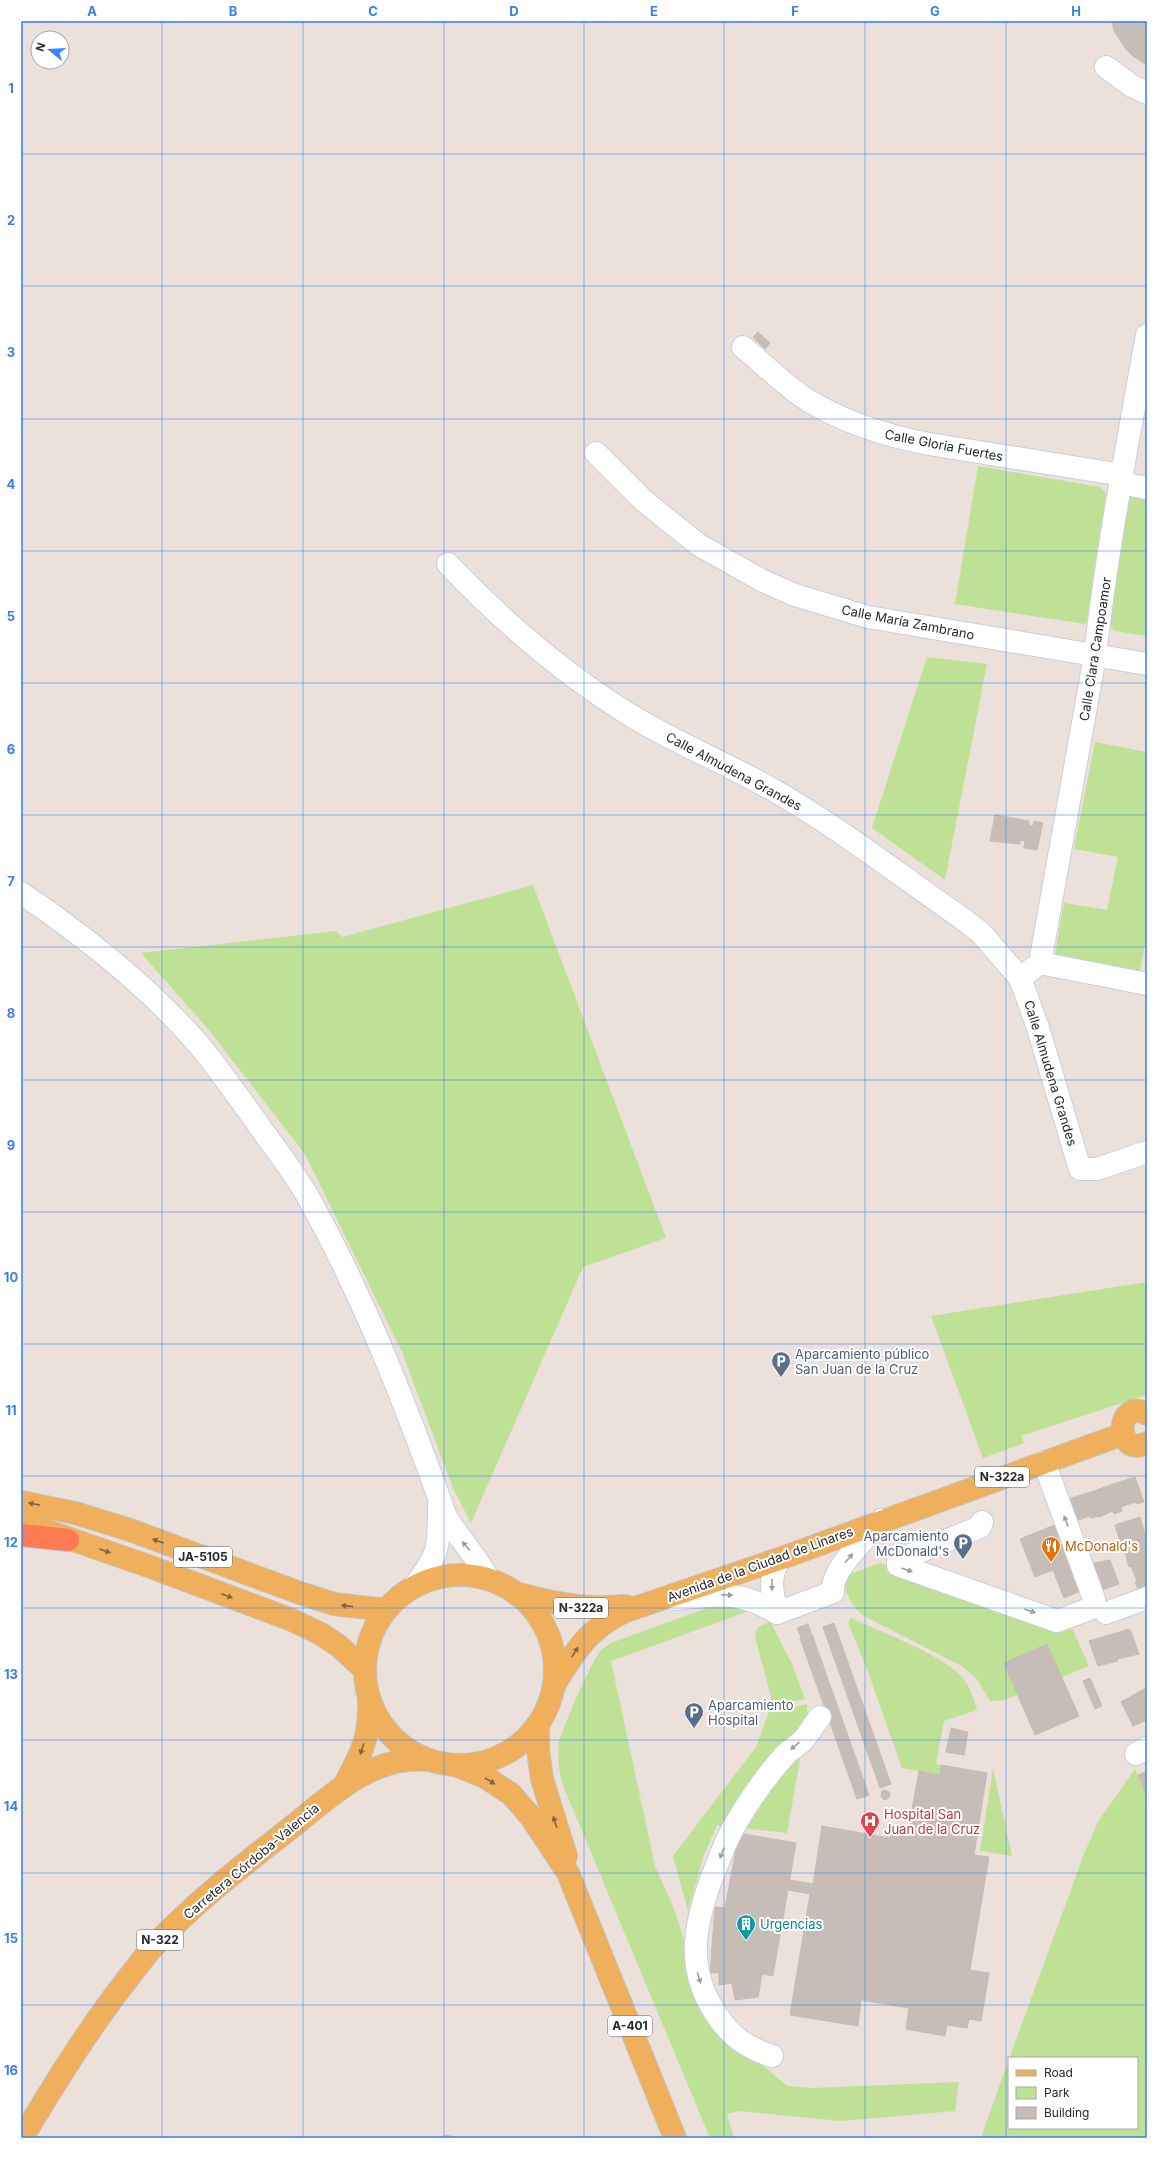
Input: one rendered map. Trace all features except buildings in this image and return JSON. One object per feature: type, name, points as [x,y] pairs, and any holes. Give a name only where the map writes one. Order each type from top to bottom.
[{"type":"highway","points":[[21,1535],[68,1540]]},
{"type":"main road","points":[[1146,1447],[1132,1444],[1123,1434],[1122,1426],[1128,1415],[1137,1412],[1147,1414]]},
{"type":"main road","name":"Avenida de la Ciudad de Linares","points":[[554,1685],[578,1647],[605,1621],[653,1602],[779,1559],[882,1520],[1123,1434]]},
{"type":"main road","name":"JA-5105","points":[[21,1502],[75,1513],[130,1530],[300,1594],[334,1604],[386,1610]]},
{"type":"main road","name":"JA-5105","points":[[21,1524],[30,1525],[68,1540],[151,1567],[292,1620],[321,1634],[339,1646],[365,1670]]},
{"type":"main road","points":[[456,1574],[488,1578],[518,1594],[538,1615],[551,1641],[554,1655],[554,1685],[548,1705],[538,1724],[524,1740],[508,1752],[488,1761],[455,1765],[429,1760],[409,1750],[391,1736],[378,1718],[369,1697],[365,1670],[370,1638],[386,1610],[399,1596],[415,1585],[435,1578],[456,1574]]},
{"type":"main road","name":"Avenida de la Ciudad de Linares","points":[[518,1594],[570,1607],[591,1608],[653,1602]]},
{"type":"main road","name":"Carretera Córdoba-Valencia","points":[[345,1784],[361,1755],[370,1724],[369,1697]]},
{"type":"main road","name":"A-401","points":[[538,1724],[538,1750],[542,1779],[566,1854],[568,1873]]},
{"type":"main road","name":"Carretera Córdoba-Valencia","points":[[22,2138],[57,2081],[112,2000],[155,1945],[187,1913],[239,1868],[345,1784],[390,1763],[411,1758],[429,1760]]},
{"type":"main road","name":"A-401","points":[[455,1765],[486,1777],[511,1794],[531,1817],[568,1873],[675,2138]]},
{"type":"street","points":[[1106,67],[1126,82],[1147,93]]},
{"type":"street","name":"Calle Clara Campoamor","points":[[1040,963],[1095,656],[1121,479],[1147,335]]},
{"type":"street","name":"Calle Gloria Fuertes","points":[[743,347],[778,378],[808,400],[841,418],[876,431],[901,439],[1121,479],[1147,488]]},
{"type":"street","name":"Calle María Zambrano","points":[[596,454],[644,501],[699,545],[763,582],[795,595],[868,617],[1147,664]]},
{"type":"street","name":"Calle Almudena Grandes","points":[[448,564],[506,622],[593,690],[655,729],[729,765],[808,811],[964,919],[981,933],[1020,978],[1038,1028],[1080,1169],[1097,1169],[1147,1152]]},
{"type":"street","points":[[21,893],[86,940],[171,1016],[199,1046],[224,1078],[293,1173],[335,1250],[376,1333],[449,1522],[463,1544],[478,1560],[488,1578]]},
{"type":"street","points":[[1020,978],[1040,963],[1147,984]]},
{"type":"street","points":[[982,1522],[980,1527],[901,1559],[898,1561],[898,1565],[1057,1621],[1092,1608],[1094,1605],[1094,1599],[1044,1462]]},
{"type":"street","points":[[415,1585],[431,1565],[436,1550],[440,1526],[439,1497]]},
{"type":"street","points":[[653,1602],[727,1594],[754,1601],[777,1613],[834,1592],[832,1585],[840,1569],[882,1520]]},
{"type":"street","points":[[777,1613],[771,1589],[772,1573],[779,1559]]},
{"type":"street","points":[[1106,1613],[1147,1598]]},
{"type":"street","points":[[772,2056],[756,2051],[740,2041],[725,2027],[713,2010],[704,1992],[698,1974],[695,1949],[697,1934],[704,1897],[735,1824],[765,1780],[786,1754],[803,1740],[820,1717]]},
{"type":"green space","points":[[978,466],[1100,487],[1106,494],[1085,624],[955,604]]},
{"type":"green space","points":[[1132,492],[1147,494],[1147,636],[1115,631],[1109,625],[1126,499]]},
{"type":"green space","points":[[927,657],[987,664],[945,880],[872,828]]},
{"type":"green space","points":[[1095,742],[1147,752],[1147,934],[1140,972],[1055,955],[1064,903],[1107,910],[1118,857],[1074,849]]},
{"type":"green space","points":[[533,885],[666,1238],[583,1267],[471,1523],[453,1488],[402,1352],[305,1154],[208,1029],[141,953],[336,931],[342,937]]},
{"type":"green space","points":[[1147,1282],[1147,1395],[1021,1436],[1024,1443],[983,1458],[931,1316]]},
{"type":"green space","points":[[880,1563],[1073,1630],[1089,1666],[1004,1700],[990,1701],[976,1678],[960,1665],[864,1616],[852,1604],[845,1588],[845,1576]]},
{"type":"green space","points":[[715,1605],[752,1610],[611,1661],[655,1866],[675,1911],[686,1946],[752,2056],[787,2086],[812,2088],[959,2082],[955,2111],[841,2121],[740,2111],[727,2114],[734,2138],[710,2138],[562,1783],[558,1753],[561,1735],[571,1710],[591,1667],[601,1650],[611,1643]]},
{"type":"green space","points":[[851,1618],[929,1654],[956,1672],[967,1684],[977,1710],[944,1721],[936,1764],[941,1765],[940,1775],[902,1768],[867,1669],[848,1623]]},
{"type":"green space","points":[[770,1621],[793,1666],[805,1699],[771,1706],[771,1696],[755,1637],[757,1628]]},
{"type":"green space","points":[[807,1704],[808,1722],[723,1828],[717,1825],[704,1855],[688,1911],[673,1856],[756,1747],[769,1712]]},
{"type":"green space","points":[[801,1754],[787,1833],[742,1828],[759,1798]]},
{"type":"green space","points":[[993,1768],[1012,1856],[980,1851]]},
{"type":"green space","points":[[1135,1769],[1147,1797],[1147,2138],[981,2138],[1008,2062],[1008,2129],[1138,2129],[1138,2057],[1009,2057],[1084,1854],[1098,1822]]},
{"type":"place","name":"Aparcamiento público San Juan de la Cruz","points":[[781,1378]]},
{"type":"place","name":"Aparcamiento McDonald's","points":[[963,1560]]},
{"type":"place","name":"McDonald's","points":[[1051,1563]]},
{"type":"place","name":"Aparcamiento Hospital","points":[[694,1729]]},
{"type":"place","name":"Hospital San Juan de la Cruz","points":[[870,1838]]},
{"type":"place","name":"Urgencias","points":[[746,1941]]}]
